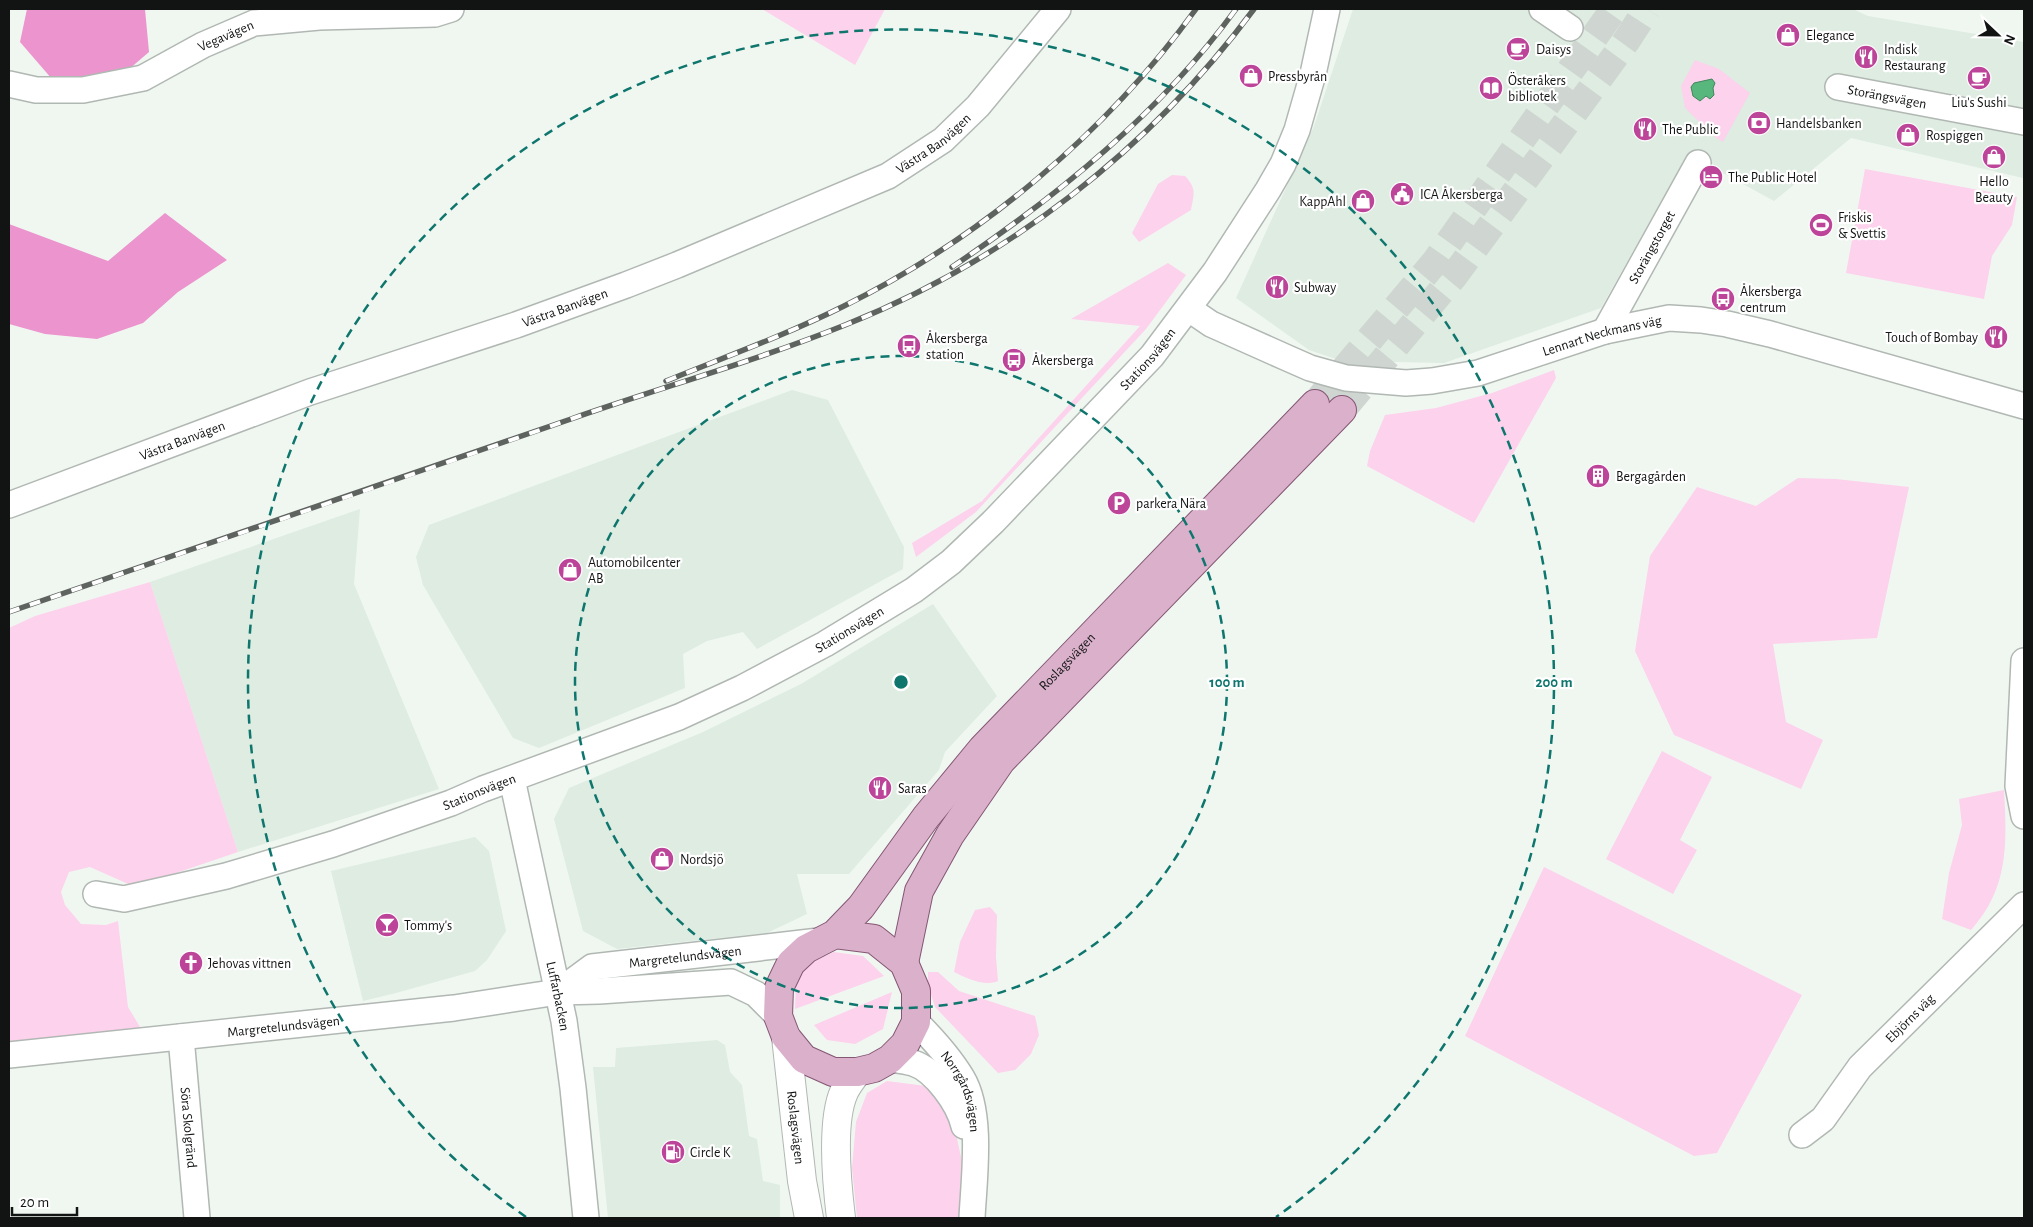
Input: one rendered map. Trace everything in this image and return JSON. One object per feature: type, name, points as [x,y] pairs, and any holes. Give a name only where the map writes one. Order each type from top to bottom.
[{"type":"main road","name":"Roslagsvägen","points":[[808,1218],[782,1026],[779,988],[791,963],[806,948],[827,938],[861,907],[926,817],[982,750],[1315,404]]},
{"type":"main road","name":"Roslagsvägen","points":[[904,963],[919,891],[950,835],[1001,761],[1342,410]]},
{"type":"main road","points":[[782,1026],[804,1059],[834,1072],[857,1072],[874,1068],[890,1059],[904,1044],[916,1022],[916,991],[904,963],[874,939],[827,938]]},
{"type":"main road","points":[[841,1218],[837,1160],[838,1118],[844,1092],[857,1072]]},
{"type":"street","name":"Vegavägen","points":[[9,84],[36,90],[83,90],[143,78],[203,45],[254,23],[318,17],[435,14],[451,9]]},
{"type":"street","name":"Västra Banvägen","points":[[9,505],[310,392],[516,325],[635,281],[888,176],[943,140],[978,106],[1058,9]]},
{"type":"street","name":"Stationsvägen","points":[[96,894],[124,899],[235,874],[333,844],[451,803],[512,778],[705,706],[825,644],[914,590],[952,562],[993,522],[1152,356],[1189,309],[1242,231],[1283,164],[1297,130],[1306,99],[1327,9]]},
{"type":"street","points":[[1542,9],[1570,28]]},
{"type":"street","name":"Storängsvägen","points":[[1838,88],[2024,122]]},
{"type":"street","name":"Storängstorget","points":[[1605,331],[1698,163]]},
{"type":"street","name":"Lennart Neckmans väg","points":[[1189,309],[1211,324],[1310,368],[1346,378],[1406,383],[1432,381],[1478,373],[1605,331],[1669,318],[1727,324],[2024,406]]},
{"type":"street","points":[[2024,662],[2018,786],[2024,816]]},
{"type":"street","name":"Luffarbacken","points":[[512,778],[558,992],[573,1088],[586,1218]]},
{"type":"street","name":"Ebjörns väg","points":[[1802,1135],[1823,1119],[1860,1067],[2024,905]]},
{"type":"street","name":"Margretelundsvägen","points":[[558,992],[592,967],[827,938]]},
{"type":"street","name":"Margretelundsvägen","points":[[9,1055],[454,1008],[558,992],[731,982],[756,994],[782,1026]]},
{"type":"street","name":"Norrgårdsvägen","points":[[916,1022],[934,1040],[963,1079],[975,1116],[972,1218]]},
{"type":"street","name":"Söra Skolgränd","points":[[181,1037],[197,1218]]},
{"type":"street","name":"Norrgårdsvägen","points":[[890,1059],[914,1063],[935,1078],[951,1096],[962,1119],[974,1172]]},
{"type":"shaded area","points":[[27,9],[145,9],[149,52],[121,76],[52,79],[20,42]]},
{"type":"shaded area","points":[[762,9],[885,9],[855,65]]},
{"type":"shaded area","points":[[1353,9],[1853,9],[1868,16],[2024,42],[2024,174],[2023,178],[1851,138],[1774,201],[1688,154],[1601,308],[1444,363],[1342,361],[1309,350],[1236,298],[1314,126]]},
{"type":"shaded area","points":[[1695,60],[1719,69],[1750,93],[1723,142],[1715,137],[1685,108],[1681,86]]},
{"type":"shaded area","points":[[1712,79],[1715,83],[1713,88],[1714,95],[1710,99],[1706,96],[1700,101],[1693,96],[1691,87],[1694,83]]},
{"type":"shaded area","points":[[1865,169],[2017,197],[2012,225],[1992,256],[1984,299],[1846,273]]},
{"type":"shaded area","points":[[1172,175],[1185,176],[1193,188],[1194,196],[1191,210],[1139,242],[1132,233],[1158,184]]},
{"type":"shaded area","points":[[165,213],[227,260],[178,292],[143,323],[97,339],[45,334],[9,324],[9,224],[108,261]]},
{"type":"shaded area","points":[[1168,263],[1186,275],[1146,329],[976,512],[916,557],[912,543],[982,501],[1140,326],[1071,319]]},
{"type":"shaded area","points":[[1554,370],[1556,378],[1474,523],[1367,466],[1370,451],[1385,415],[1436,408],[1492,393]]},
{"type":"shaded area","points":[[792,390],[828,400],[904,547],[903,569],[757,649],[743,632],[707,641],[683,654],[685,688],[539,748],[513,738],[423,585],[416,557],[429,525]]},
{"type":"shaded area","points":[[1798,478],[1836,479],[1909,487],[1877,638],[1773,644],[1786,722],[1823,740],[1801,789],[1674,735],[1635,651],[1650,556],[1697,487],[1756,506]]},
{"type":"shaded area","points":[[360,509],[354,584],[439,789],[238,852],[150,582]]},
{"type":"shaded area","points":[[150,582],[238,852],[135,887],[90,867],[69,872],[61,892],[65,905],[81,924],[106,925],[118,921],[128,1007],[140,1027],[140,1033],[9,1047],[9,628],[35,616]]},
{"type":"shaded area","points":[[933,604],[997,696],[945,752],[939,770],[849,874],[797,874],[807,914],[767,933],[617,949],[583,931],[554,819],[569,788],[703,732],[801,684]]},
{"type":"shaded area","points":[[1662,751],[1712,777],[1680,840],[1697,850],[1673,894],[1606,859]]},
{"type":"shaded area","points":[[2004,790],[2005,847],[1999,881],[1993,898],[1971,930],[1942,919],[1949,873],[1962,825],[1959,799]]},
{"type":"shaded area","points":[[475,837],[489,851],[506,931],[487,960],[475,971],[363,1001],[331,871]]},
{"type":"shaded area","points":[[1544,867],[1802,995],[1717,1153],[1694,1156],[1465,1036]]},
{"type":"shaded area","points":[[990,907],[997,915],[996,957],[998,981],[987,983],[964,977],[954,972],[960,942],[975,910]]},
{"type":"shaded area","points":[[834,952],[863,956],[884,976],[795,1009],[796,983],[808,964]]},
{"type":"shaded area","points":[[928,972],[938,972],[959,991],[1035,1016],[1039,1035],[1031,1054],[1015,1070],[998,1073],[935,1007],[928,985]]},
{"type":"shaded area","points":[[892,992],[883,1029],[855,1044],[827,1040],[814,1025]]},
{"type":"shaded area","points":[[717,1040],[725,1045],[730,1072],[742,1085],[749,1136],[757,1139],[763,1181],[780,1185],[780,1218],[608,1218],[593,1067],[615,1067],[616,1048]]},
{"type":"shaded area","points":[[887,1081],[926,1086],[952,1116],[965,1175],[964,1218],[857,1218],[852,1168],[856,1122],[867,1093]]},
{"type":"tunnel","points":[[1315,404],[1435,262],[1614,9]]},
{"type":"tunnel","points":[[1342,410],[1454,276],[1627,40],[1647,9]]},
{"type":"railway","points":[[666,381],[778,336],[844,306],[895,279],[992,215],[1081,140],[1161,55],[1196,9]]},
{"type":"railway","points":[[952,267],[1031,211],[1106,150],[1175,83],[1236,9]]},
{"type":"railway","points":[[9,612],[605,407],[709,374],[845,325],[905,299],[963,268],[1019,233],[1072,195],[1122,153],[1169,108],[1213,60],[1254,9]]},
{"type":"place","name":"Elegance","points":[[1788,35]]},
{"type":"place","name":"Daisys","points":[[1518,49]]},
{"type":"place","name":"Indisk Restaurang","points":[[1866,57]]},
{"type":"place","name":"Pressbyrån","points":[[1251,76]]},
{"type":"place","name":"Liu's Sushi","points":[[1979,78]]},
{"type":"place","name":"Österåkers bibliotek","points":[[1491,88]]},
{"type":"place","name":"Handelsbanken","points":[[1759,123]]},
{"type":"place","name":"The Public","points":[[1645,129]]},
{"type":"place","name":"Rospiggen","points":[[1908,135]]},
{"type":"place","name":"Hello Beauty","points":[[1994,157]]},
{"type":"place","name":"The Public Hotel","points":[[1711,177]]},
{"type":"place","name":"ICA Åkersberga","points":[[1402,194]]},
{"type":"place","name":"KappAhl","points":[[1363,201]]},
{"type":"place","name":"Friskis & Svettis","points":[[1821,225]]},
{"type":"place","name":"Subway","points":[[1277,287]]},
{"type":"place","name":"Åkersberga centrum","points":[[1723,299]]},
{"type":"place","name":"Touch of Bombay","points":[[1996,337]]},
{"type":"place","name":"Åkersberga station","points":[[909,346]]},
{"type":"place","name":"Åkersberga","points":[[1014,360]]},
{"type":"place","name":"Bergagården","points":[[1598,476]]},
{"type":"place","name":"parkera Nära","points":[[1119,503]]},
{"type":"place","name":"Automobilcenter AB","points":[[570,570]]},
{"type":"place","name":"Saras","points":[[880,788]]},
{"type":"place","name":"Nordsjö","points":[[662,859]]},
{"type":"place","name":"Tommy's","points":[[387,925]]},
{"type":"place","name":"Jehovas vittnen","points":[[191,963]]},
{"type":"place","name":"Circle K","points":[[673,1152]]}]
